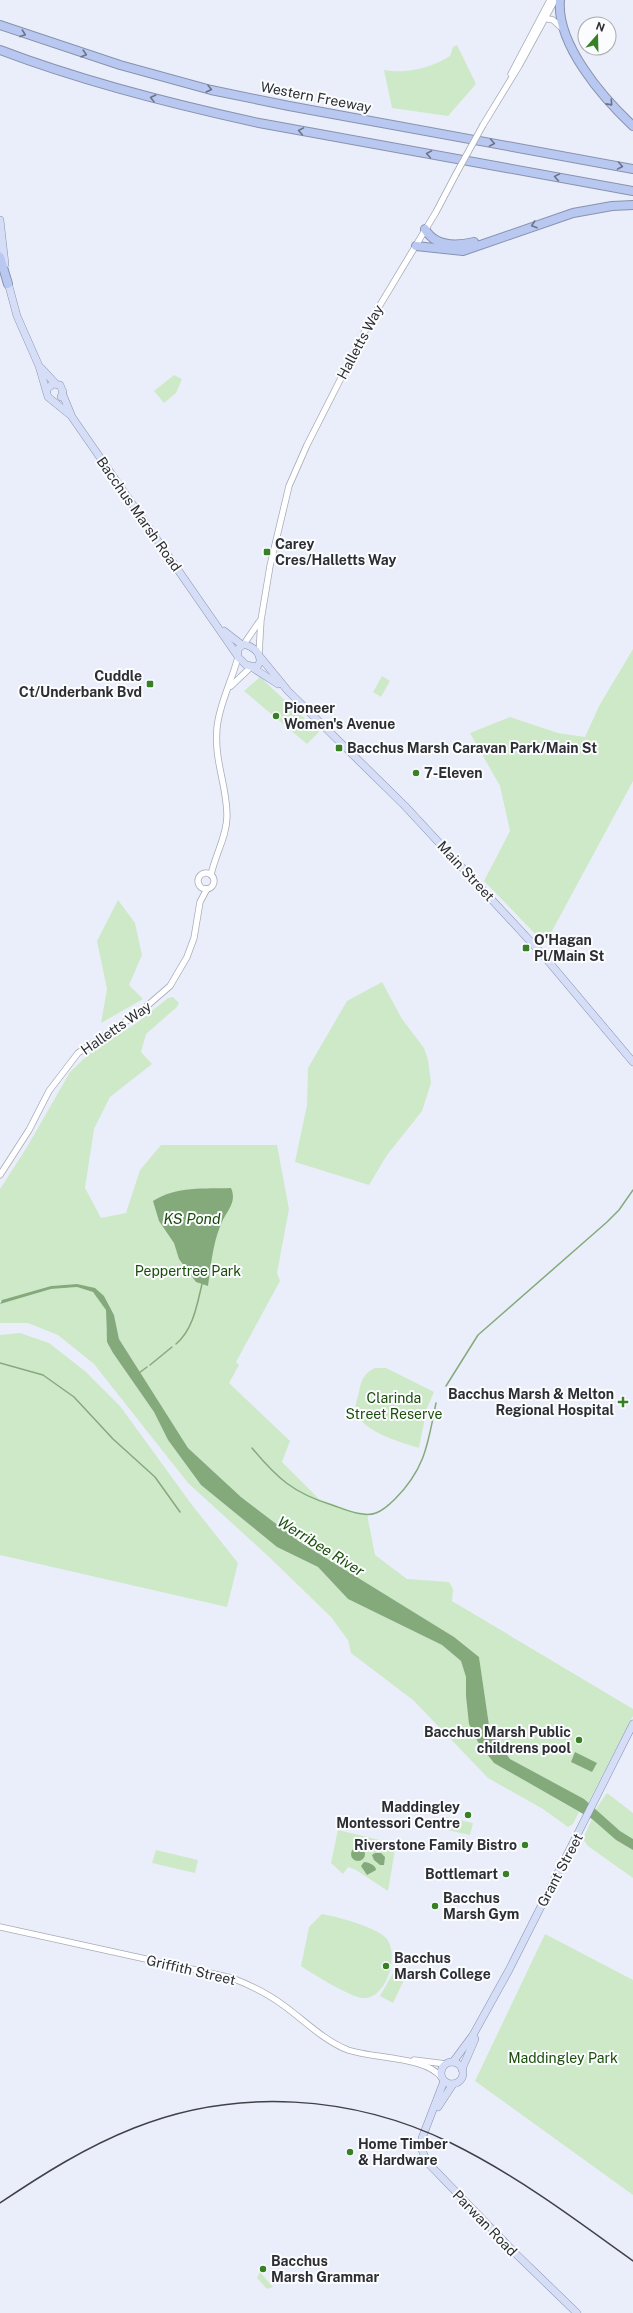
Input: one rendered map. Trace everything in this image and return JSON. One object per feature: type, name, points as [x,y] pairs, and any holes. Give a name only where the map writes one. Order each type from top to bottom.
[{"type":"highway","points":[[560,0],[560,13],[565,31],[582,64],[598,88],[633,126]]},
{"type":"highway","name":"Western Freeway","points":[[0,25],[120,65],[211,90],[633,169]]},
{"type":"highway","points":[[0,50],[93,82],[205,112],[633,191]]},
{"type":"highway","points":[[416,246],[463,250],[573,213],[612,206],[633,205]]},
{"type":"highway","points":[[425,229],[428,234],[439,242],[455,245],[506,235]]},
{"type":"highway","points":[[0,257],[8,284]]},
{"type":"main road","points":[[0,220],[8,284],[21,329],[39,366],[47,388],[48,397],[53,400],[59,399],[63,395],[62,387],[55,383],[39,366]]},
{"type":"main road","points":[[47,388],[50,384],[55,383]]},
{"type":"main road","name":"Bacchus Marsh Road","points":[[63,395],[72,417],[238,656]]},
{"type":"main road","name":"Bacchus Marsh Road","points":[[53,400],[72,417]]},
{"type":"main road","name":"Bacchus Marsh Road","points":[[207,611],[226,633],[243,644]]},
{"type":"main road","points":[[243,644],[254,648],[260,656],[259,664],[252,668],[238,656],[238,649],[243,644]]},
{"type":"main road","name":"Main Street","points":[[260,656],[288,691],[372,772],[544,955],[633,1062]]},
{"type":"main road","name":"Main Street","points":[[252,668],[288,691]]},
{"type":"main road","name":"Grant Street","points":[[462,2070],[485,2014],[557,1870],[596,1801],[633,1724]]},
{"type":"main road","name":"Grant Street","points":[[450,2063],[485,2014]]},
{"type":"main road","points":[[450,2063],[462,2070],[461,2080],[453,2084],[430,2120],[443,2079],[442,2070],[450,2063]]},
{"type":"main road","points":[[443,2079],[453,2084]]},
{"type":"main road","name":"Parwan Road","points":[[430,2120],[423,2136],[422,2145],[424,2157],[431,2167],[577,2313]]},
{"type":"street","name":"Halletts Way","points":[[260,656],[261,620],[270,566],[289,486],[316,425],[368,325],[416,246],[542,18],[550,0]]},
{"type":"street","name":"Halletts Way","points":[[542,18],[554,0]]},
{"type":"street","points":[[542,18],[557,23],[565,31]]},
{"type":"street","name":"Halletts Way","points":[[243,644],[261,620]]},
{"type":"street","points":[[209,874],[202,874],[198,878],[198,883],[204,888],[213,884],[209,874],[226,830],[227,817],[217,764],[216,740],[220,712],[229,689],[238,656]]},
{"type":"street","points":[[229,689],[252,668]]},
{"type":"street","name":"Halletts Way","points":[[0,1175],[29,1130],[49,1091],[78,1053],[140,1012],[170,986],[187,957],[194,938],[204,888]]},
{"type":"street","name":"Griffith Street","points":[[0,1927],[232,1978],[267,1994],[332,2042],[346,2049],[425,2066],[437,2071],[443,2079]]},
{"type":"street","name":"Griffith Street","points":[[365,2054],[450,2063]]},
{"type":"green space","points":[[457,45],[476,84],[448,116],[392,108],[384,70],[401,71],[427,67],[450,56],[453,47]]},
{"type":"green space","points":[[174,375],[182,379],[176,393],[164,403],[154,391]]},
{"type":"green space","points":[[633,649],[633,781],[545,944],[484,881],[510,831],[500,786],[470,733],[510,717],[558,733],[585,737],[599,706]]},
{"type":"green space","points":[[382,676],[390,681],[381,697],[373,692]]},
{"type":"green space","points":[[260,677],[319,732],[307,744],[244,691]]},
{"type":"green space","points":[[118,900],[135,923],[142,955],[129,985],[143,999],[101,1023],[107,989],[97,941]]},
{"type":"green space","points":[[382,982],[402,1019],[424,1048],[428,1060],[431,1083],[422,1111],[387,1155],[369,1185],[295,1162],[307,1105],[308,1068],[347,1001]]},
{"type":"green space","name":"Peppertree Park","points":[[173,997],[179,1003],[177,1007],[146,1034],[141,1052],[152,1064],[110,1097],[94,1129],[85,1188],[101,1218],[126,1213],[140,1170],[161,1145],[277,1145],[289,1209],[277,1273],[280,1281],[236,1362],[239,1365],[229,1383],[290,1441],[282,1462],[319,1499],[357,1513],[367,1514],[375,1555],[407,1579],[449,1582],[453,1589],[452,1601],[633,1709],[633,1716],[588,1803],[510,1759],[490,1732],[479,1657],[452,1636],[300,1542],[241,1497],[188,1448],[119,1339],[114,1315],[104,1296],[77,1284],[51,1286],[0,1301],[0,1189],[27,1147],[70,1072],[90,1053],[138,1022],[168,998]]},
{"type":"green space","points":[[77,1287],[93,1292],[102,1302],[106,1310],[106,1330],[113,1353],[154,1412],[168,1440],[201,1485],[277,1547],[318,1567],[348,1599],[442,1645],[461,1661],[466,1677],[466,1696],[479,1744],[494,1763],[579,1812],[573,1824],[568,1827],[543,1809],[488,1778],[413,1700],[351,1653],[348,1640],[331,1617],[268,1556],[188,1483],[94,1364],[58,1335],[28,1323],[0,1323],[0,1304],[51,1289]]},
{"type":"green space","points":[[20,1333],[49,1343],[86,1372],[120,1406],[192,1505],[238,1563],[227,1607],[0,1555],[0,1335]]},
{"type":"green space","name":"Clarinda Street Reserve","points":[[375,1368],[386,1368],[434,1392],[427,1408],[419,1448],[393,1440],[376,1432],[361,1421],[357,1414],[356,1403],[362,1380],[368,1372]]},
{"type":"green space","points":[[607,1793],[633,1813],[633,1839],[620,1831],[595,1810]]},
{"type":"green space","points":[[446,1817],[473,1823],[470,1835],[443,1829]]},
{"type":"green space","points":[[592,1819],[616,1840],[633,1850],[633,1878],[588,1846],[583,1839]]},
{"type":"green space","points":[[338,1830],[396,1844],[388,1891],[356,1870],[348,1867],[343,1874],[331,1863]]},
{"type":"green space","points":[[156,1850],[198,1860],[195,1873],[152,1863]]},
{"type":"green space","points":[[322,1914],[372,1929],[385,1937],[390,1944],[392,1953],[389,1974],[385,1984],[371,1997],[363,1998],[350,1994],[301,1966],[309,1927]]},
{"type":"green space","name":"Maddingley Park","points":[[545,1934],[633,1980],[633,2195],[475,2081]]},
{"type":"green space","points":[[393,1973],[404,1980],[393,2003],[380,1996]]},
{"type":"green space","points":[[260,2272],[273,2287],[267,2289],[257,2278]]},
{"type":"water","name":"KS Pond","points":[[231,1188],[233,1197],[216,1237],[208,1286],[196,1282],[179,1259],[174,1243],[159,1221],[153,1201],[171,1193],[191,1189]]},
{"type":"water","points":[[77,1284],[95,1288],[104,1296],[114,1315],[119,1339],[188,1448],[241,1497],[300,1542],[454,1637],[479,1657],[490,1732],[510,1759],[584,1799],[620,1831],[633,1839],[633,1850],[616,1840],[592,1819],[494,1763],[479,1744],[469,1724],[466,1696],[466,1677],[461,1661],[442,1645],[348,1599],[318,1567],[277,1547],[201,1485],[168,1440],[154,1412],[113,1353],[107,1342],[106,1310],[93,1292],[77,1287],[51,1289],[0,1304],[2,1300],[51,1286]]},
{"type":"water","points":[[575,1752],[597,1763],[592,1772],[571,1762]]},
{"type":"water","points":[[358,1847],[363,1849],[365,1854],[363,1859],[358,1861],[353,1859],[351,1854],[353,1849]]},
{"type":"water","points":[[375,1853],[381,1853],[385,1857],[384,1865],[380,1865],[374,1860],[372,1855]]},
{"type":"water","points":[[364,1862],[373,1865],[376,1870],[367,1875],[361,1866]]},
{"type":"waterway","points":[[446,1386],[478,1335],[607,1222],[619,1210],[633,1190]]},
{"type":"waterway","points":[[176,1344],[187,1332],[194,1317],[202,1284]]},
{"type":"waterway","points":[[150,1365],[172,1347]]},
{"type":"waterway","points":[[0,1363],[43,1375],[74,1397],[113,1439],[155,1477],[180,1512]]},
{"type":"waterway","points":[[139,1373],[147,1367]]},
{"type":"waterway","points":[[252,1448],[278,1476],[296,1490],[348,1511],[360,1514],[376,1513],[389,1505],[405,1488],[413,1476],[428,1442],[436,1403]]},
{"type":"railway","points":[[0,2203],[82,2152],[134,2128],[173,2115],[213,2106],[253,2102],[294,2102],[335,2106],[374,2115],[413,2127],[451,2143],[475,2155],[522,2183],[567,2213],[633,2261]]},
{"type":"place","name":"Carey Cres/Halletts Way","points":[[267,552]]},
{"type":"place","name":"Cuddle Ct/Underbank Bvd","points":[[150,684]]},
{"type":"place","name":"Pioneer Women's Avenue","points":[[276,716]]},
{"type":"place","name":"Bacchus Marsh Caravan Park/Main St","points":[[339,748]]},
{"type":"place","name":"7-Eleven","points":[[416,773]]},
{"type":"place","name":"O'Hagan Pl/Main St","points":[[526,948]]},
{"type":"place","name":"Bacchus Marsh & Melton Regional Hospital","points":[[623,1402]]},
{"type":"place","name":"Bacchus Marsh Public childrens pool","points":[[579,1740]]},
{"type":"place","name":"Maddingley Montessori Centre","points":[[468,1815]]},
{"type":"place","name":"Riverstone Family Bistro","points":[[525,1845]]},
{"type":"place","name":"Bottlemart","points":[[506,1874]]},
{"type":"place","name":"Bacchus Marsh Gym","points":[[435,1906]]},
{"type":"place","name":"Bacchus Marsh College","points":[[386,1966]]},
{"type":"place","name":"Home Timber & Hardware","points":[[350,2152]]},
{"type":"place","name":"Bacchus Marsh Grammar","points":[[263,2269]]},
{"type":"water label","name":"Werribee River","points":[[321,1546]]}]
